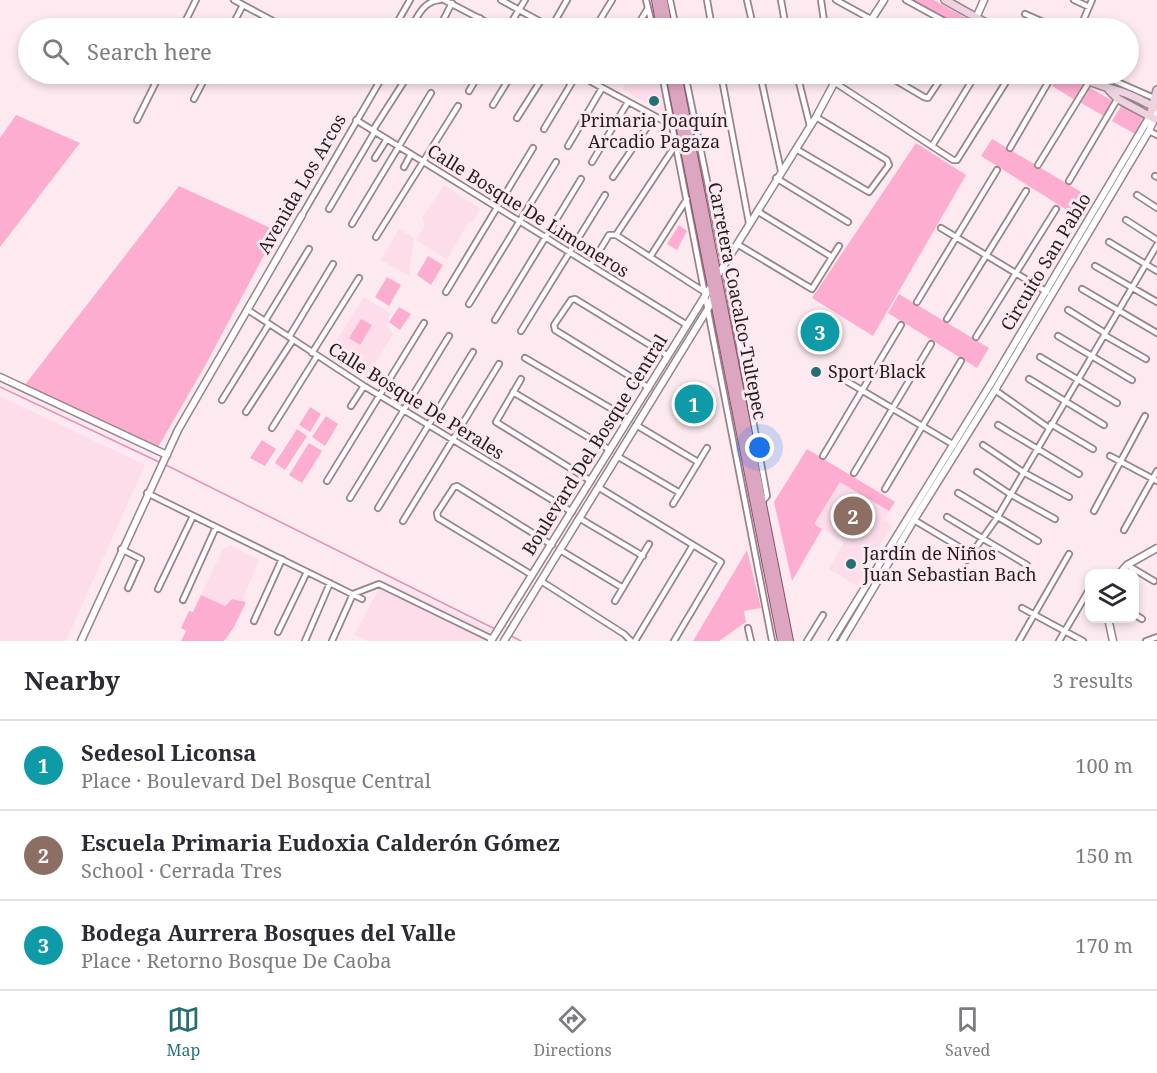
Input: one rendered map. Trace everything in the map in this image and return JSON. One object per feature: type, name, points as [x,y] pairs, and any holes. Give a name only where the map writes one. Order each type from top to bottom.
[{"type":"main road","points":[[656,0],[659,18]]},
{"type":"main road","points":[[663,0],[666,18]]},
{"type":"main road","points":[[945,0],[976,18]]},
{"type":"main road","name":"Carretera Coacalco-Tultepec","points":[[672,84],[782,641]]},
{"type":"main road","name":"Carretera Coacalco-Tultepec","points":[[679,84],[713,286],[789,641]]},
{"type":"main road","points":[[1094,84],[1120,95],[1154,116]]},
{"type":"main road","points":[[1120,95],[1155,100]]},
{"type":"main road","name":"Circuito San Pablo","points":[[1154,116],[1155,100]]},
{"type":"street","points":[[187,18],[196,0]]},
{"type":"street","points":[[234,0],[267,18]]},
{"type":"street","points":[[400,18],[410,0]]},
{"type":"street","points":[[417,18],[423,8],[434,0],[452,3],[480,18]]},
{"type":"street","points":[[501,0],[533,18]]},
{"type":"street","points":[[514,18],[525,0]]},
{"type":"street","points":[[557,18],[567,0]]},
{"type":"street","points":[[601,18],[612,0]]},
{"type":"street","points":[[646,0],[650,18]]},
{"type":"street","points":[[670,0],[674,18]]},
{"type":"street","points":[[707,0],[710,18]]},
{"type":"street","points":[[747,0],[751,18]]},
{"type":"street","points":[[780,0],[784,18]]},
{"type":"street","points":[[821,0],[824,18]]},
{"type":"street","points":[[836,0],[868,18]]},
{"type":"street","points":[[872,18],[884,0]]},
{"type":"street","points":[[906,0],[939,18]]},
{"type":"street","points":[[976,18],[984,0]]},
{"type":"street","points":[[1074,0],[1089,7]]},
{"type":"street","points":[[1084,18],[1092,0]]},
{"type":"street","points":[[444,18],[452,3]]},
{"type":"street","points":[[236,18],[243,5]]},
{"type":"street","points":[[642,18],[648,8]]},
{"type":"street","points":[[1024,14],[1033,18]]},
{"type":"street","points":[[137,120],[155,84]]},
{"type":"street","points":[[194,99],[202,84]]},
{"type":"street","name":"Avenida Los Arcos","points":[[81,641],[121,549],[178,430],[378,84]]},
{"type":"street","points":[[329,209],[403,84]]},
{"type":"street","points":[[469,91],[473,84]]},
{"type":"street","points":[[493,105],[506,84]]},
{"type":"street","points":[[517,118],[539,84]]},
{"type":"street","points":[[544,129],[572,84]]},
{"type":"street","points":[[596,84],[673,126]]},
{"type":"street","points":[[664,84],[687,199],[713,286]]},
{"type":"street","points":[[687,84],[724,263],[767,496],[761,502]]},
{"type":"street","points":[[723,84],[748,223]]},
{"type":"street","points":[[762,84],[782,171]]},
{"type":"street","points":[[799,84],[810,126]]},
{"type":"street","name":"Boulevard Del Bosque Central","points":[[492,639],[687,324],[713,286],[724,263],[816,117],[833,84]]},
{"type":"street","points":[[837,84],[953,160],[957,160],[1005,84]]},
{"type":"street","points":[[902,84],[928,98],[937,84]]},
{"type":"street","points":[[932,146],[970,84]]},
{"type":"street","points":[[1010,148],[1047,84]]},
{"type":"street","points":[[1038,165],[1088,84]]},
{"type":"street","points":[[1121,84],[1155,100]]},
{"type":"street","points":[[568,146],[602,87]]},
{"type":"street","points":[[351,224],[431,93]]},
{"type":"street","points":[[1069,181],[1120,95]]},
{"type":"street","points":[[592,162],[628,102]]},
{"type":"street","points":[[376,237],[458,106]]},
{"type":"street","name":"Circuito San Pablo","points":[[956,447],[1149,131],[1154,116]]},
{"type":"street","name":"Circuito San Pablo","points":[[1049,293],[1154,116]]},
{"type":"street","points":[[613,177],[654,117]]},
{"type":"street","points":[[796,149],[869,192],[889,165],[887,160],[816,117]]},
{"type":"street","name":"Calle Bosque De Limoneros","points":[[356,120],[687,324]]},
{"type":"street","points":[[1149,131],[1157,135]]},
{"type":"street","points":[[375,158],[387,139]]},
{"type":"street","points":[[616,235],[677,143]]},
{"type":"street","points":[[446,292],[533,148]]},
{"type":"street","points":[[404,167],[411,154]]},
{"type":"street","points":[[469,304],[556,162]]},
{"type":"street","points":[[916,302],[998,170]]},
{"type":"street","points":[[776,178],[848,222]]},
{"type":"street","points":[[495,320],[581,179]]},
{"type":"street","points":[[947,319],[1026,191]]},
{"type":"street","points":[[521,331],[605,195]]},
{"type":"street","points":[[1137,195],[1157,208]]},
{"type":"street","points":[[650,257],[687,199]]},
{"type":"street","points":[[976,337],[1056,209]]},
{"type":"street","points":[[757,211],[832,257]]},
{"type":"street","points":[[1126,220],[1157,240]]},
{"type":"street","points":[[941,228],[1049,293]]},
{"type":"street","points":[[591,265],[609,235],[616,235],[650,257],[713,286]]},
{"type":"street","points":[[1109,242],[1157,271]]},
{"type":"street","points":[[737,244],[811,289],[839,246]]},
{"type":"street","points":[[967,560],[997,518],[1157,244]]},
{"type":"street","points":[[222,400],[309,249]]},
{"type":"street","points":[[246,412],[333,264]]},
{"type":"street","points":[[1095,266],[1157,302]]},
{"type":"street","points":[[272,429],[359,278]]},
{"type":"street","name":"Boulevard Del Bosque Central","points":[[504,641],[709,307],[713,286]]},
{"type":"street","points":[[1082,289],[1157,333]]},
{"type":"street","points":[[649,388],[555,330],[554,325],[571,300],[575,299],[668,356]]},
{"type":"street","points":[[709,307],[772,641]]},
{"type":"street","name":"Calle Bosque De Perales","points":[[248,310],[364,386],[572,512]]},
{"type":"street","points":[[1068,310],[1146,358]]},
{"type":"street","points":[[327,481],[424,323]]},
{"type":"street","points":[[824,456],[901,325]]},
{"type":"street","name":"Circuito San Pablo","points":[[956,447],[995,390],[1027,329]]},
{"type":"street","points":[[350,498],[449,336]]},
{"type":"street","points":[[1058,336],[1132,380]]},
{"type":"street","points":[[677,341],[686,346]]},
{"type":"street","points":[[854,473],[931,344]]},
{"type":"street","points":[[378,508],[473,352]]},
{"type":"street","points":[[1040,357],[1117,403]]},
{"type":"street","points":[[525,358],[630,419]]},
{"type":"street","points":[[885,489],[961,361]]},
{"type":"street","points":[[404,521],[499,364]]},
{"type":"street","points":[[0,377],[166,457]]},
{"type":"street","points":[[521,379],[496,420],[497,424],[591,482]]},
{"type":"street","points":[[1029,379],[1104,425]]},
{"type":"street","points":[[832,641],[956,447],[848,382]]},
{"type":"street","points":[[351,406],[364,386]]},
{"type":"street","points":[[995,390],[1050,426],[1093,449]]},
{"type":"street","points":[[513,392],[610,450]]},
{"type":"street","points":[[1094,511],[1145,416]]},
{"type":"street","points":[[636,425],[698,462]]},
{"type":"street","points":[[998,425],[1079,474]]},
{"type":"street","points":[[983,445],[1023,472],[1069,497]]},
{"type":"street","points":[[673,504],[707,448]]},
{"type":"street","points":[[617,456],[680,493]]},
{"type":"street","points":[[1110,456],[1155,480]]},
{"type":"street","points":[[599,468],[607,472]]},
{"type":"street","points":[[1124,530],[1155,480],[1157,471]]},
{"type":"street","points":[[977,472],[1010,494],[1055,519]]},
{"type":"street","points":[[532,575],[438,518],[436,513],[457,486],[552,545]]},
{"type":"street","points":[[598,487],[721,562],[674,641]]},
{"type":"street","points":[[842,641],[914,520],[927,492]]},
{"type":"street","points":[[147,493],[362,598]]},
{"type":"street","points":[[958,493],[1038,542]]},
{"type":"street","points":[[158,590],[193,516]]},
{"type":"street","points":[[946,517],[1027,565]]},
{"type":"street","points":[[579,518],[643,556]]},
{"type":"street","points":[[914,520],[971,554]]},
{"type":"street","points":[[183,600],[216,527]]},
{"type":"street","points":[[615,601],[650,544]]},
{"type":"street","points":[[541,580],[633,641],[693,545]]},
{"type":"street","points":[[1122,569],[1157,548]]},
{"type":"street","points":[[121,549],[141,559],[128,588]]},
{"type":"street","points":[[560,550],[623,588]]},
{"type":"street","points":[[1019,641],[1069,554]]},
{"type":"street","points":[[254,621],[282,559]]},
{"type":"street","points":[[1126,565],[1154,581]]},
{"type":"street","points":[[278,632],[307,572]]},
{"type":"street","points":[[305,641],[330,583]]},
{"type":"street","points":[[332,641],[353,594],[379,585],[492,639]]},
{"type":"street","points":[[525,588],[533,592]]},
{"type":"street","points":[[1059,641],[1085,595]]},
{"type":"street","points":[[1022,608],[1083,641]]},
{"type":"street","points":[[807,641],[823,615]]},
{"type":"street","points":[[1109,623],[1113,641]]},
{"type":"street","points":[[748,628],[751,641]]},
{"type":"street","points":[[1146,641],[1157,637]]},
{"type":"shaded area","points":[[913,0],[934,0],[966,18],[945,18]]},
{"type":"shaded area","name":"Primaria Joaquín Arcadio Pagaza","points":[[625,84],[660,84],[666,114],[622,89]]},
{"type":"shaded area","points":[[1053,84],[1084,84],[1075,100],[1052,86]]},
{"type":"shaded area","points":[[1090,88],[1113,101],[1104,116],[1081,103]]},
{"type":"shaded area","points":[[1121,106],[1144,119],[1135,134],[1112,121]]},
{"type":"shaded area","points":[[16,115],[80,143],[0,247],[0,138]]},
{"type":"shaded area","points":[[992,139],[1081,192],[1070,212],[981,156]]},
{"type":"shaded area","points":[[916,143],[966,175],[873,336],[812,298]]},
{"type":"shaded area","points":[[444,185],[480,209],[473,222],[469,221],[447,260],[416,240],[425,224],[422,218]]},
{"type":"shaded area","points":[[179,186],[277,231],[206,364],[157,449],[24,386]]},
{"type":"shaded area","points":[[679,225],[687,231],[677,250],[667,244]]},
{"type":"shaded area","points":[[399,229],[414,238],[409,276],[381,260]]},
{"type":"shaded area","points":[[428,256],[443,265],[431,285],[417,275]]},
{"type":"shaded area","points":[[387,277],[401,285],[389,306],[375,297]]},
{"type":"shaded area","points":[[899,294],[989,348],[977,368],[888,313]]},
{"type":"shaded area","points":[[364,297],[390,313],[387,326],[393,334],[368,375],[365,373],[361,377],[326,356]]},
{"type":"shaded area","points":[[399,307],[411,314],[400,330],[389,322]]},
{"type":"shaded area","points":[[361,319],[372,325],[360,345],[349,338]]},
{"type":"shaded area","points":[[0,396],[145,465],[66,641],[0,641]]},
{"type":"shaded area","points":[[310,407],[321,414],[310,432],[299,425]]},
{"type":"shaded area","points":[[326,416],[338,424],[325,446],[312,437]]},
{"type":"shaded area","points":[[297,429],[307,436],[285,470],[275,463]]},
{"type":"shaded area","points":[[262,440],[276,449],[265,466],[250,458]]},
{"type":"shaded area","points":[[309,443],[322,451],[302,483],[289,475]]},
{"type":"shaded area","points":[[807,449],[895,502],[889,511],[840,482],[814,524],[822,529],[792,581],[774,502]]},
{"type":"shaded area","points":[[840,482],[889,511],[884,520],[892,525],[857,586],[829,569],[844,542],[814,524]]},
{"type":"shaded area","points":[[229,545],[259,560],[243,599],[232,598],[225,606],[201,595],[222,551]]},
{"type":"shaded area","points":[[747,550],[761,608],[744,611],[746,622],[719,641],[693,641]]},
{"type":"shaded area","points":[[384,580],[490,630],[484,641],[367,641],[354,635]]},
{"type":"shaded area","points":[[201,595],[225,606],[232,599],[246,602],[234,627],[224,641],[181,641],[186,631],[181,628],[189,611],[193,612]]},
{"type":"waterway","points":[[0,387],[159,462]]},
{"type":"waterway","points":[[164,464],[495,629]]},
{"type":"waterway","points":[[511,636],[521,641]]},
{"type":"place","name":"Primaria Joaquín Arcadio Pagaza","points":[[654,101]]},
{"type":"place","name":"Bodega Aurrera Bosques del Valle","points":[[820,332]]},
{"type":"place","name":"Sport Black","points":[[816,372]]},
{"type":"place","name":"Sedesol Liconsa","points":[[694,404]]},
{"type":"place","name":"Escuela Primaria Eudoxia Calderón Gómez","points":[[853,516]]},
{"type":"place","name":"Jardín de Niños Juan Sebastian Bach","points":[[851,564]]}]
